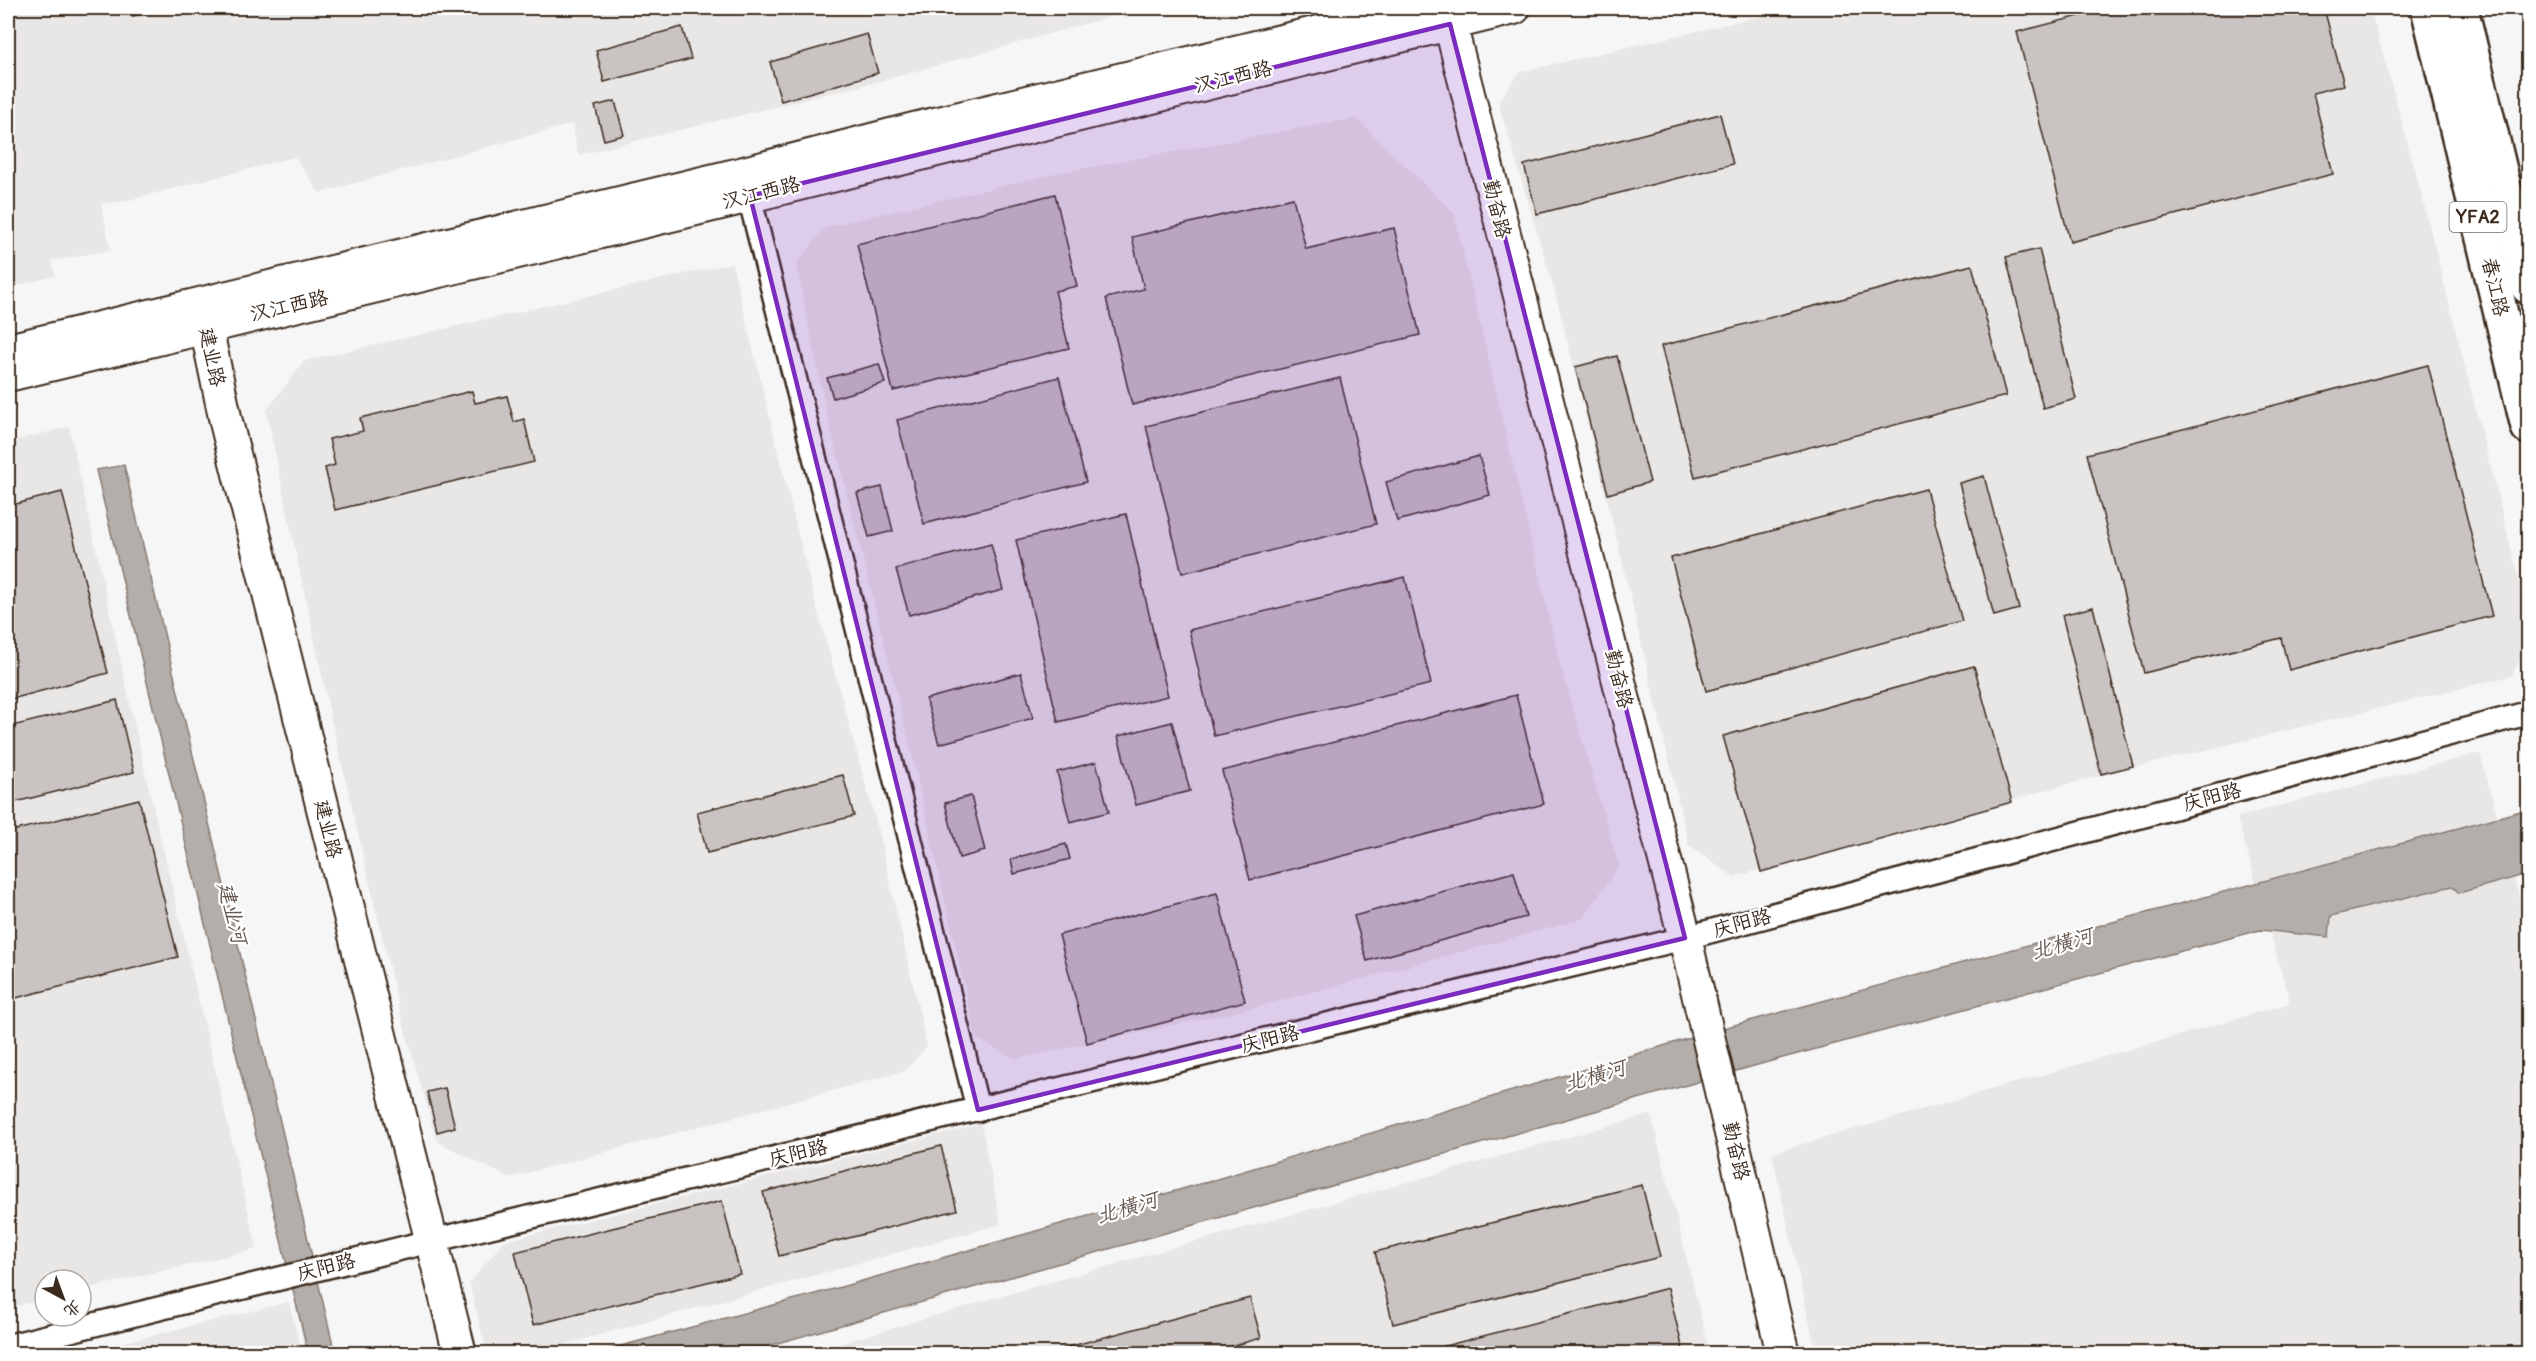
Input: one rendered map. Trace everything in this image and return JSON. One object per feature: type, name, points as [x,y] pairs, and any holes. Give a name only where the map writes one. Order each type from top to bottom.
[{"type":"main road","name":"汉江西路","points":[[747,184],[926,126],[1419,8]]},
{"type":"main road","name":"汉江西路","points":[[8,350],[204,314],[1448,16],[1514,8]]},
{"type":"main road","name":"春江路","points":[[2428,8],[2529,427]]},
{"type":"main road","name":"春江路","points":[[2461,8],[2529,287]]},
{"type":"main road","name":"勤奋路","points":[[1448,16],[1704,1012],[1783,1353]]},
{"type":"main road","name":"汉江西路","points":[[8,375],[204,314]]},
{"type":"main road","name":"建业路","points":[[204,314],[226,422],[460,1353]]},
{"type":"street","points":[[747,184],[978,1110]]},
{"type":"street","name":"庆阳路","points":[[8,1346],[431,1241],[1685,938],[2529,713]]},
{"type":"highlighted area","points":[[1450,24],[1685,938],[978,1110],[750,196]]},
{"type":"shaded area","points":[[8,8],[1141,8],[885,80],[578,155],[572,124],[319,193],[295,157],[125,201],[101,204],[111,250],[52,261],[55,276],[8,288]]},
{"type":"shaded area","points":[[1797,8],[2370,8],[2415,169],[2528,615],[2528,647],[2511,676],[2083,780],[1734,877],[1689,846],[1617,540],[1555,292],[1498,102],[1520,72]]},
{"type":"shaded area","points":[[1356,118],[1454,213],[1560,664],[1619,866],[1583,919],[1254,1008],[1015,1059],[976,1038],[912,755],[825,406],[796,264],[826,227],[1057,173]]},
{"type":"shaded area","points":[[732,263],[813,594],[878,829],[927,1046],[905,1071],[509,1178],[437,1141],[399,1009],[330,714],[266,411],[304,361]]},
{"type":"shaded area","points":[[69,427],[147,780],[257,1249],[93,1287],[93,1268],[33,1268],[33,1302],[8,1308],[8,442]]},
{"type":"shaded area","points":[[2480,753],[2528,930],[2528,1353],[1816,1353],[1772,1153],[2290,1003],[2237,817]]},
{"type":"shaded area","points":[[1651,1114],[1710,1353],[804,1354],[1022,1290]]},
{"type":"shaded area","points":[[981,1124],[1001,1224],[534,1353],[487,1353],[469,1283],[504,1241]]},
{"type":"shaded area","points":[[289,1302],[302,1353],[79,1353],[93,1350]]},
{"type":"water","points":[[124,465],[335,1353],[308,1353],[96,470]]},
{"type":"water","name":"北横河","points":[[2528,809],[2528,874],[2459,893],[2452,886],[2331,916],[2329,937],[2260,930],[1775,1060],[743,1353],[591,1354],[841,1287],[1217,1179],[1727,1027]]},
{"type":"building","points":[[131,8],[174,8],[132,16]]},
{"type":"building","points":[[2102,8],[2324,8],[2344,85],[2313,93],[2333,174],[2070,242],[2017,32],[2103,10]]},
{"type":"building","points":[[682,27],[691,59],[604,82],[596,50]]},
{"type":"building","points":[[867,34],[878,73],[781,101],[770,62]]},
{"type":"building","points":[[615,101],[624,135],[604,140],[595,106]]},
{"type":"building","points":[[1720,114],[1733,164],[1537,214],[1524,165]]},
{"type":"building","points":[[1055,194],[1077,286],[1055,291],[1069,348],[893,391],[857,244]]},
{"type":"building","points":[[1293,198],[1306,249],[1394,228],[1420,335],[1132,405],[1106,298],[1144,289],[1132,237]]},
{"type":"building","points":[[2039,249],[2076,399],[2043,408],[2006,257]]},
{"type":"building","points":[[1972,265],[2006,396],[1695,477],[1661,346]]},
{"type":"building","points":[[1617,356],[1650,482],[1608,494],[1575,367]]},
{"type":"building","points":[[879,364],[885,383],[833,398],[827,378]]},
{"type":"building","points":[[2428,365],[2492,616],[2289,670],[2281,638],[2144,673],[2087,454]]},
{"type":"building","points":[[1059,377],[1086,482],[924,524],[897,420]]},
{"type":"building","points":[[1340,378],[1376,524],[1182,573],[1146,426]]},
{"type":"building","points":[[472,391],[475,403],[507,396],[514,422],[524,419],[534,462],[335,510],[325,468],[335,465],[329,439],[363,431],[360,418]]},
{"type":"building","points":[[1479,456],[1490,495],[1397,521],[1386,482]]},
{"type":"building","points":[[1984,476],[2019,609],[1994,616],[1959,483]]},
{"type":"building","points":[[882,487],[893,531],[869,537],[857,493]]},
{"type":"building","points":[[1926,489],[1962,621],[1706,691],[1671,558]]},
{"type":"building","points":[[62,492],[108,673],[8,700],[8,506]]},
{"type":"building","points":[[1126,514],[1168,696],[1058,722],[1016,540]]},
{"type":"building","points":[[991,544],[1003,590],[909,615],[896,569]]},
{"type":"building","points":[[1405,577],[1431,684],[1214,736],[1189,630]]},
{"type":"building","points":[[2093,607],[2133,766],[2101,774],[2062,615]]},
{"type":"building","points":[[1974,666],[2012,802],[1761,872],[1723,736]]},
{"type":"building","points":[[1021,673],[1033,718],[939,744],[926,699]]},
{"type":"building","points":[[1516,695],[1544,804],[1250,880],[1222,771]]},
{"type":"building","points":[[117,700],[134,772],[8,804],[8,727]]},
{"type":"building","points":[[1172,722],[1190,791],[1136,805],[1118,736]]},
{"type":"building","points":[[1096,762],[1109,812],[1070,822],[1057,772]]},
{"type":"building","points":[[843,775],[854,816],[707,853],[697,812]]},
{"type":"building","points":[[971,796],[985,851],[959,858],[945,803]]},
{"type":"building","points":[[139,799],[178,957],[8,1000],[8,832]]},
{"type":"building","points":[[1066,844],[1070,859],[1014,874],[1011,859]]},
{"type":"building","points":[[1514,872],[1526,917],[1367,961],[1354,916]]},
{"type":"building","points":[[1217,893],[1245,1001],[1087,1043],[1059,935]]},
{"type":"building","points":[[445,1088],[455,1127],[437,1132],[427,1092]]},
{"type":"building","points":[[941,1146],[957,1210],[779,1256],[763,1192]]},
{"type":"building","points":[[1642,1185],[1660,1257],[1393,1324],[1375,1252]]},
{"type":"building","points":[[722,1201],[740,1274],[533,1325],[515,1252]]},
{"type":"building","points":[[1668,1288],[1684,1354],[1414,1354]]},
{"type":"building","points":[[1250,1298],[1261,1338],[1204,1354],[1065,1354],[1064,1348]]},
{"type":"water label","name":"建业河","points":[[232,913]]}]
